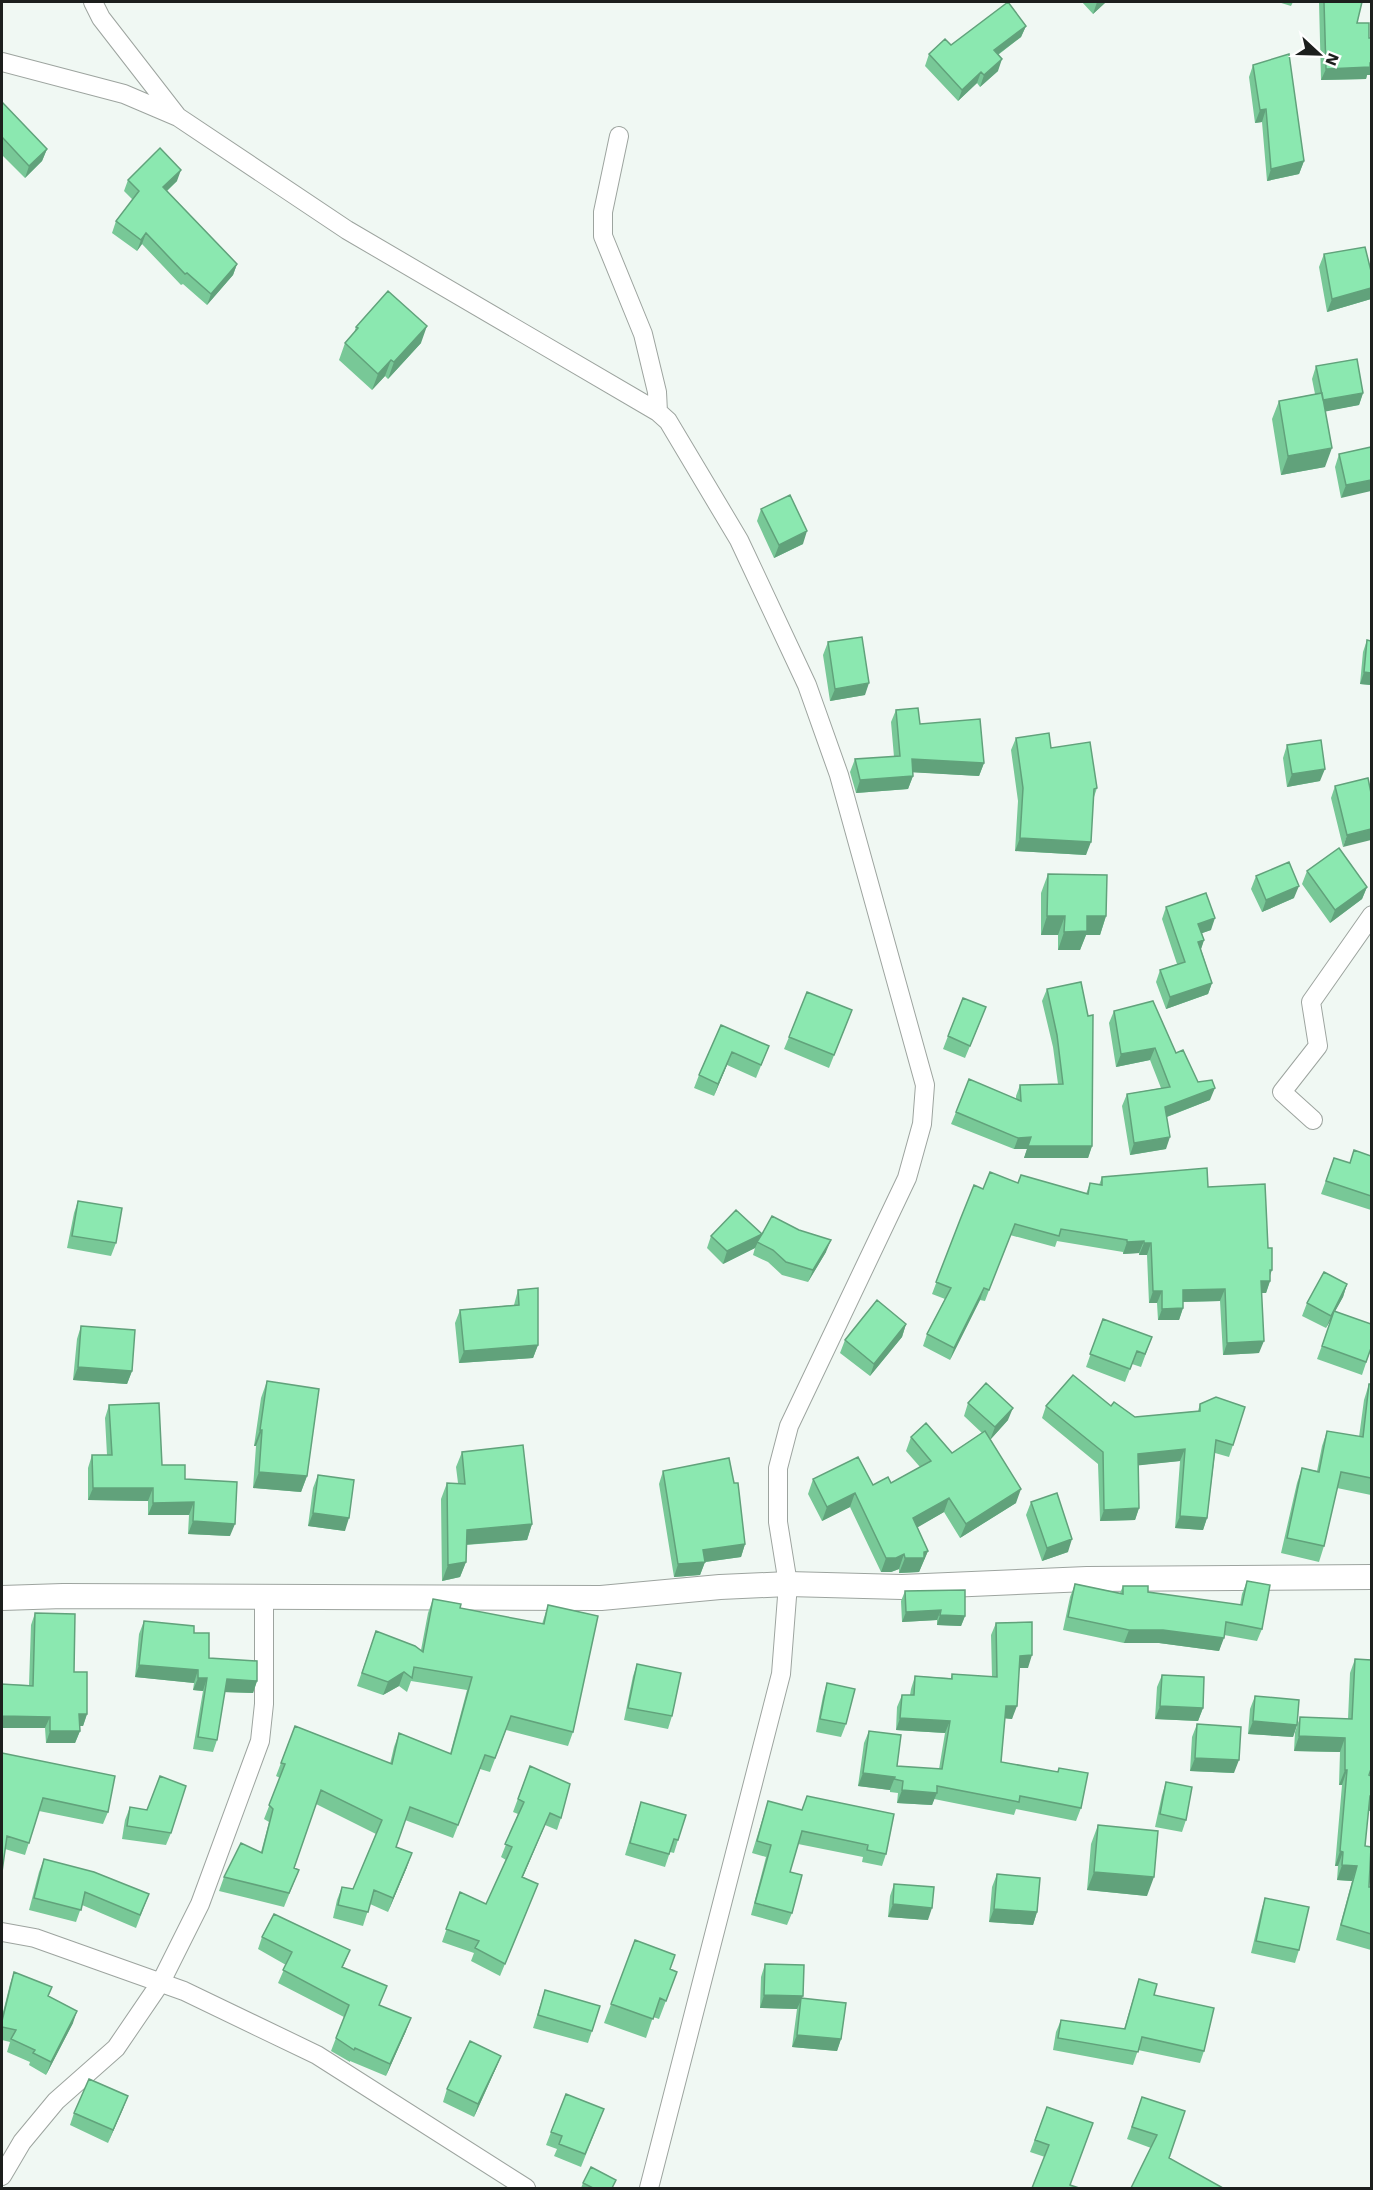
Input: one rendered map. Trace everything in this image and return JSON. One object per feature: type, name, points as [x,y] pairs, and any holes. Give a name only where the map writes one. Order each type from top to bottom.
[{"type":"street","points":[[93,2],[101,18],[177,117]]},
{"type":"street","points":[[2,62],[124,94],[177,117],[347,230],[658,412],[668,421],[739,540],[807,685],[839,775],[925,1085],[922,1124],[907,1178],[789,1426],[778,1468],[778,1522],[788,1584],[781,1674],[649,2188]]},
{"type":"street","points":[[619,136],[603,212],[603,236],[643,334],[657,392],[658,412]]},
{"type":"street","points":[[1313,1120],[1282,1092],[1318,1046],[1311,1002],[1371,915]]},
{"type":"street","points":[[2,1598],[601,1598],[720,1587],[788,1584],[902,1587],[1087,1579],[1371,1577]]},
{"type":"street","points":[[2,2176],[22,2142],[56,2101],[116,2048],[161,1982],[200,1905],[260,1741],[264,1704],[264,1597]]},
{"type":"street","points":[[2,1932],[35,1938],[184,1990],[317,2055],[526,2188]]},
{"type":"building","points":[[1008,2],[1026,26],[994,50],[1002,59],[984,75],[981,72],[962,90],[929,54],[945,39],[951,45]]},
{"type":"building","points":[[1324,2],[1362,2],[1357,23],[1369,23],[1370,67],[1326,69]]},
{"type":"building","points":[[1289,54],[1304,161],[1271,169],[1266,109],[1260,110],[1253,65]]},
{"type":"building","points":[[2,102],[47,149],[29,166],[2,137]]},
{"type":"building","points":[[160,148],[181,170],[163,187],[237,264],[211,294],[187,273],[185,274],[146,233],[141,240],[116,221],[139,191],[128,180]]},
{"type":"building","points":[[1365,247],[1371,271],[1371,288],[1332,299],[1324,254]]},
{"type":"building","points":[[388,291],[427,326],[394,362],[391,360],[378,374],[345,343]]},
{"type":"building","points":[[1357,359],[1363,393],[1323,400],[1316,366]]},
{"type":"building","points":[[1322,393],[1332,448],[1288,456],[1279,401]]},
{"type":"building","points":[[1371,447],[1371,480],[1346,485],[1339,454]]},
{"type":"building","points":[[790,495],[807,531],[779,545],[761,509]]},
{"type":"building","points":[[862,637],[869,683],[835,689],[828,642]]},
{"type":"building","points":[[1367,640],[1371,641],[1371,673],[1364,672]]},
{"type":"building","points":[[918,708],[920,724],[980,719],[984,763],[912,759],[913,776],[860,780],[855,759],[900,756],[896,710]]},
{"type":"building","points":[[1049,733],[1051,748],[1090,742],[1097,788],[1094,789],[1091,842],[1020,838],[1023,788],[1016,738]]},
{"type":"building","points":[[1321,740],[1325,769],[1292,774],[1287,745]]},
{"type":"building","points":[[1368,778],[1371,793],[1371,829],[1347,835],[1335,786]]},
{"type":"building","points":[[1339,848],[1367,887],[1335,910],[1307,871]]},
{"type":"building","points":[[1289,862],[1299,886],[1266,900],[1256,876]]},
{"type":"building","points":[[1048,874],[1107,875],[1106,916],[1087,916],[1087,931],[1064,932],[1065,916],[1047,916]]},
{"type":"building","points":[[1206,893],[1215,918],[1198,924],[1204,940],[1198,942],[1212,983],[1170,997],[1160,970],[1185,962],[1166,907]]},
{"type":"building","points":[[1081,982],[1088,1016],[1093,1015],[1092,1146],[1028,1146],[1031,1137],[1018,1138],[956,1112],[969,1079],[1021,1101],[1020,1085],[1063,1084],[1057,1035],[1047,989]]},
{"type":"building","points":[[807,992],[852,1010],[834,1055],[789,1037]]},
{"type":"building","points":[[963,998],[986,1007],[970,1046],[948,1036]]},
{"type":"building","points":[[1153,1001],[1176,1053],[1183,1050],[1198,1082],[1212,1080],[1215,1088],[1165,1107],[1170,1137],[1134,1143],[1127,1094],[1170,1087],[1155,1048],[1121,1054],[1114,1011]]},
{"type":"building","points":[[721,1025],[769,1046],[761,1065],[732,1052],[718,1084],[699,1075]]},
{"type":"building","points":[[1354,1150],[1371,1156],[1371,1196],[1326,1181],[1334,1158],[1350,1163]]},
{"type":"building","points":[[1207,1168],[1208,1187],[1265,1184],[1268,1248],[1272,1248],[1272,1270],[1270,1270],[1270,1281],[1261,1281],[1264,1341],[1227,1343],[1225,1289],[1183,1290],[1183,1308],[1162,1309],[1162,1291],[1153,1291],[1151,1243],[1127,1242],[1127,1240],[1061,1229],[1059,1236],[1015,1224],[989,1290],[984,1288],[954,1348],[927,1334],[951,1288],[936,1282],[960,1220],[974,1185],[983,1189],[990,1172],[1018,1183],[1021,1175],[1088,1194],[1090,1183],[1102,1185],[1102,1177]]},
{"type":"building","points":[[78,1201],[122,1208],[116,1243],[72,1236]]},
{"type":"building","points":[[736,1210],[762,1234],[727,1251],[711,1236]]},
{"type":"building","points":[[772,1216],[799,1230],[831,1240],[813,1270],[786,1262],[773,1250],[757,1242]]},
{"type":"building","points":[[1324,1272],[1347,1284],[1331,1316],[1307,1303]]},
{"type":"building","points":[[538,1288],[538,1345],[464,1351],[460,1310],[519,1305],[518,1290]]},
{"type":"building","points":[[877,1300],[906,1324],[874,1364],[845,1340]]},
{"type":"building","points":[[1334,1311],[1371,1324],[1371,1348],[1366,1362],[1322,1346]]},
{"type":"building","points":[[1103,1319],[1152,1337],[1145,1354],[1137,1351],[1130,1369],[1090,1354]]},
{"type":"building","points":[[81,1326],[135,1330],[132,1371],[78,1367]]},
{"type":"building","points":[[1073,1375],[1111,1406],[1114,1402],[1135,1417],[1200,1411],[1200,1404],[1216,1397],[1245,1407],[1233,1445],[1216,1440],[1207,1518],[1180,1516],[1185,1449],[1138,1454],[1139,1508],[1104,1510],[1103,1452],[1046,1406]]},
{"type":"building","points":[[267,1381],[319,1389],[307,1476],[259,1472],[262,1430],[260,1430]]},
{"type":"building","points":[[986,1383],[1013,1408],[995,1427],[968,1403]]},
{"type":"building","points":[[1369,1384],[1371,1384],[1371,1478],[1341,1472],[1324,1546],[1287,1538],[1302,1468],[1319,1472],[1327,1431],[1363,1437]]},
{"type":"building","points":[[159,1403],[162,1465],[185,1465],[185,1479],[237,1482],[235,1524],[193,1521],[194,1502],[153,1503],[153,1488],[93,1488],[92,1455],[112,1455],[109,1405]]},
{"type":"building","points":[[926,1423],[952,1453],[985,1431],[1021,1489],[966,1524],[949,1498],[913,1518],[928,1551],[924,1552],[924,1558],[905,1558],[904,1554],[896,1558],[886,1558],[855,1493],[827,1507],[813,1479],[858,1457],[873,1485],[888,1477],[891,1483],[931,1461],[911,1437]]},
{"type":"building","points":[[523,1445],[532,1524],[467,1530],[466,1562],[448,1565],[447,1483],[465,1484],[462,1452]]},
{"type":"building","points":[[729,1458],[734,1483],[738,1483],[745,1544],[703,1550],[705,1562],[678,1564],[663,1471]]},
{"type":"building","points":[[318,1475],[354,1480],[349,1518],[313,1513]]},
{"type":"building","points":[[1057,1493],[1072,1539],[1047,1548],[1031,1502]]},
{"type":"building","points":[[1247,1581],[1270,1585],[1262,1629],[1226,1622],[1224,1638],[1163,1630],[1129,1630],[1068,1617],[1075,1584],[1123,1594],[1123,1586],[1148,1586],[1148,1592],[1242,1605]]},
{"type":"building","points":[[965,1590],[965,1616],[940,1615],[941,1610],[906,1612],[905,1591]]},
{"type":"building","points":[[433,1599],[461,1604],[460,1608],[544,1624],[548,1605],[598,1616],[573,1732],[511,1716],[495,1758],[485,1755],[458,1825],[410,1807],[396,1847],[412,1853],[393,1898],[374,1890],[368,1912],[338,1905],[342,1887],[353,1889],[382,1820],[321,1790],[294,1868],[299,1870],[289,1893],[224,1877],[241,1843],[262,1853],[273,1809],[269,1805],[285,1764],[281,1763],[295,1726],[392,1764],[399,1733],[451,1754],[472,1677],[414,1667],[412,1678],[404,1672],[388,1682],[362,1673],[376,1631],[415,1646],[423,1652]]},
{"type":"building","points":[[35,1613],[75,1614],[74,1672],[87,1672],[87,1714],[79,1714],[80,1731],[50,1731],[50,1717],[2,1716],[2,1684],[33,1686]]},
{"type":"building","points":[[144,1621],[194,1626],[194,1633],[209,1633],[209,1658],[257,1661],[257,1681],[227,1679],[217,1740],[198,1737],[207,1678],[198,1678],[198,1670],[139,1665]]},
{"type":"building","points":[[1032,1622],[1032,1655],[1020,1656],[1017,1706],[1006,1706],[1001,1762],[1058,1772],[1059,1768],[1088,1773],[1081,1808],[1020,1796],[1019,1802],[937,1786],[937,1793],[902,1790],[903,1781],[894,1779],[895,1777],[863,1773],[869,1731],[901,1735],[897,1766],[942,1769],[950,1721],[900,1718],[902,1695],[914,1695],[915,1676],[952,1679],[952,1674],[997,1677],[996,1623]]},
{"type":"building","points":[[1355,1659],[1371,1660],[1371,1769],[1369,1775],[1371,1776],[1371,1796],[1365,1846],[1371,1847],[1369,1887],[1371,1887],[1371,1934],[1341,1925],[1357,1866],[1342,1865],[1343,1852],[1340,1851],[1347,1770],[1345,1770],[1345,1738],[1299,1736],[1300,1717],[1352,1719]]},
{"type":"building","points":[[637,1664],[681,1673],[672,1716],[628,1708]]},
{"type":"building","points":[[1162,1675],[1204,1677],[1203,1708],[1160,1706]]},
{"type":"building","points":[[827,1683],[855,1689],[846,1724],[820,1719]]},
{"type":"building","points":[[1255,1696],[1299,1700],[1297,1725],[1253,1721]]},
{"type":"building","points":[[1197,1724],[1241,1727],[1239,1760],[1195,1758]]},
{"type":"building","points":[[2,1753],[115,1776],[108,1812],[43,1798],[29,1843],[7,1836],[2,1872]]},
{"type":"building","points":[[530,1766],[570,1784],[561,1818],[550,1813],[522,1877],[538,1884],[505,1964],[475,1948],[479,1941],[446,1929],[460,1892],[486,1904],[512,1847],[505,1844],[524,1802],[518,1799]]},
{"type":"building","points":[[160,1776],[186,1786],[171,1833],[127,1826],[130,1807],[147,1810]]},
{"type":"building","points":[[1166,1782],[1192,1787],[1186,1820],[1160,1814]]},
{"type":"building","points":[[807,1796],[894,1814],[886,1854],[867,1850],[868,1845],[802,1831],[790,1872],[802,1875],[792,1913],[755,1903],[771,1845],[757,1841],[768,1801],[802,1810]]},
{"type":"building","points":[[641,1802],[686,1815],[678,1840],[674,1839],[669,1854],[630,1843]]},
{"type":"building","points":[[1098,1825],[1158,1831],[1154,1877],[1094,1872]]},
{"type":"building","points":[[44,1859],[94,1872],[149,1894],[140,1915],[85,1892],[81,1910],[34,1898]]},
{"type":"building","points":[[997,1874],[1040,1878],[1037,1912],[994,1909]]},
{"type":"building","points":[[894,1884],[934,1887],[932,1908],[893,1904]]},
{"type":"building","points":[[1265,1898],[1309,1907],[1299,1950],[1256,1941]]},
{"type":"building","points":[[274,1914],[350,1950],[342,1967],[387,1986],[379,2005],[411,2018],[390,2064],[355,2048],[354,2050],[336,2038],[349,2005],[283,1970],[292,1952],[262,1937]]},
{"type":"building","points":[[635,1940],[675,1955],[670,1969],[677,1972],[666,2001],[660,1998],[653,2019],[611,2004]]},
{"type":"building","points":[[765,1964],[804,1965],[803,1996],[764,1995]]},
{"type":"building","points":[[14,1972],[52,1987],[48,1996],[77,2011],[51,2062],[33,2053],[35,2050],[11,2039],[16,2030],[2,2027]]},
{"type":"building","points":[[1139,1979],[1157,1984],[1154,1995],[1214,2008],[1204,2051],[1142,2037],[1138,2052],[1058,2038],[1061,2020],[1125,2029]]},
{"type":"building","points":[[545,1990],[600,2006],[592,2031],[538,2015]]},
{"type":"building","points":[[801,1998],[846,2003],[841,2039],[797,2035]]},
{"type":"building","points":[[470,2041],[501,2056],[478,2104],[447,2089]]},
{"type":"building","points":[[89,2079],[128,2096],[113,2130],[74,2113]]},
{"type":"building","points":[[566,2094],[604,2109],[585,2154],[559,2144],[562,2136],[551,2132]]},
{"type":"building","points":[[1142,2097],[1185,2111],[1169,2158],[1223,2188],[1131,2188],[1157,2135],[1132,2127]]},
{"type":"building","points":[[1047,2107],[1093,2123],[1070,2185],[1079,2188],[1032,2188],[1049,2145],[1035,2140]]},
{"type":"building","points":[[591,2167],[616,2180],[612,2188],[593,2188],[583,2183]]}]
